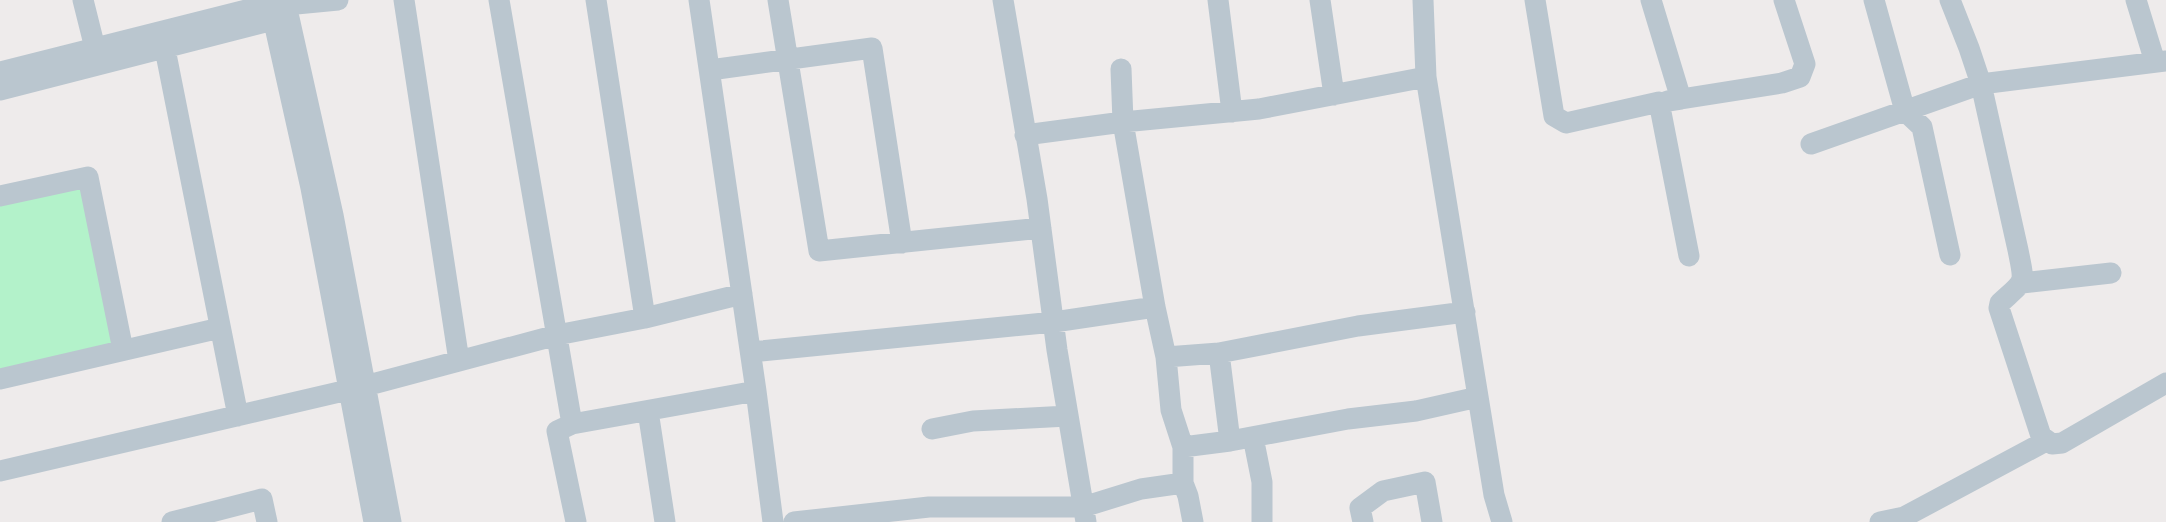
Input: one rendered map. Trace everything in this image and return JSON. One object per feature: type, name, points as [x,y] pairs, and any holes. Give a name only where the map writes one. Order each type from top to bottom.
[{"type":"street","points":[[83,0],[95,48]]},
{"type":"street","points":[[0,72],[95,48],[277,6],[338,0]]},
{"type":"street","points":[[404,0],[459,361]]},
{"type":"street","points":[[499,0],[572,424]]},
{"type":"street","points":[[596,0],[645,318]]},
{"type":"street","points":[[699,0],[751,352],[773,522]]},
{"type":"street","points":[[778,0],[786,59],[819,251],[1041,228]]},
{"type":"street","points":[[1002,0],[1041,228],[1068,416],[1085,515]]},
{"type":"street","points":[[1218,0],[1232,112]]},
{"type":"street","points":[[1320,0],[1334,95]]},
{"type":"street","points":[[1423,0],[1426,77],[1494,495],[1502,522]]},
{"type":"street","points":[[1535,0],[1554,116],[1566,123],[1659,102],[1782,83],[1800,77],[1804,64],[1784,0]]},
{"type":"street","points":[[1651,0],[1681,99]]},
{"type":"street","points":[[1874,0],[1905,111],[1922,126],[1950,255]]},
{"type":"street","points":[[1950,0],[1969,48],[1981,84],[2018,250],[2023,277],[2022,283],[2000,304],[1999,308],[2037,430],[2046,441],[2052,444],[2062,443],[2166,383]]},
{"type":"street","points":[[1811,144],[1981,84],[2160,62],[2136,0]]},
{"type":"street","points":[[0,90],[165,49],[277,6]]},
{"type":"street","points":[[277,6],[333,215],[374,522]]},
{"type":"street","points":[[710,70],[872,48],[902,243]]},
{"type":"street","points":[[165,49],[238,416]]},
{"type":"street","points":[[1121,69],[1123,122],[1155,307],[1166,357],[1171,410],[1183,447],[1183,483],[1188,496],[1193,522]]},
{"type":"street","points":[[1025,135],[1123,122],[1259,110],[1426,77]]},
{"type":"street","points":[[1659,102],[1689,256]]},
{"type":"street","points":[[0,196],[88,177],[123,350]]},
{"type":"street","points":[[2022,283],[2111,273]]},
{"type":"street","points":[[0,471],[357,388],[557,335],[645,318],[742,294]]},
{"type":"street","points":[[751,352],[1054,322],[1155,307]]},
{"type":"street","points":[[1166,357],[1219,353],[1358,326],[1465,312]]},
{"type":"street","points":[[0,379],[220,328]]},
{"type":"street","points":[[1219,353],[1230,441]]},
{"type":"street","points":[[357,388],[391,522]]},
{"type":"street","points":[[576,522],[557,431],[572,424],[756,391]]},
{"type":"street","points":[[1183,447],[1230,441],[1348,418],[1416,411],[1478,397]]},
{"type":"street","points":[[648,411],[665,522]]},
{"type":"street","points":[[932,429],[972,421],[1068,416]]},
{"type":"street","points":[[1253,436],[1262,482],[1262,522]]},
{"type":"street","points":[[1880,522],[1904,519],[2046,441]]},
{"type":"street","points":[[1363,522],[1360,508],[1383,491],[1425,482],[1432,522]]},
{"type":"street","points":[[794,522],[929,507],[1085,515],[1141,489],[1183,483]]},
{"type":"street","points":[[172,522],[262,499],[267,522]]},
{"type":"green space","points":[[83,187],[113,345],[0,371],[0,205]]}]
